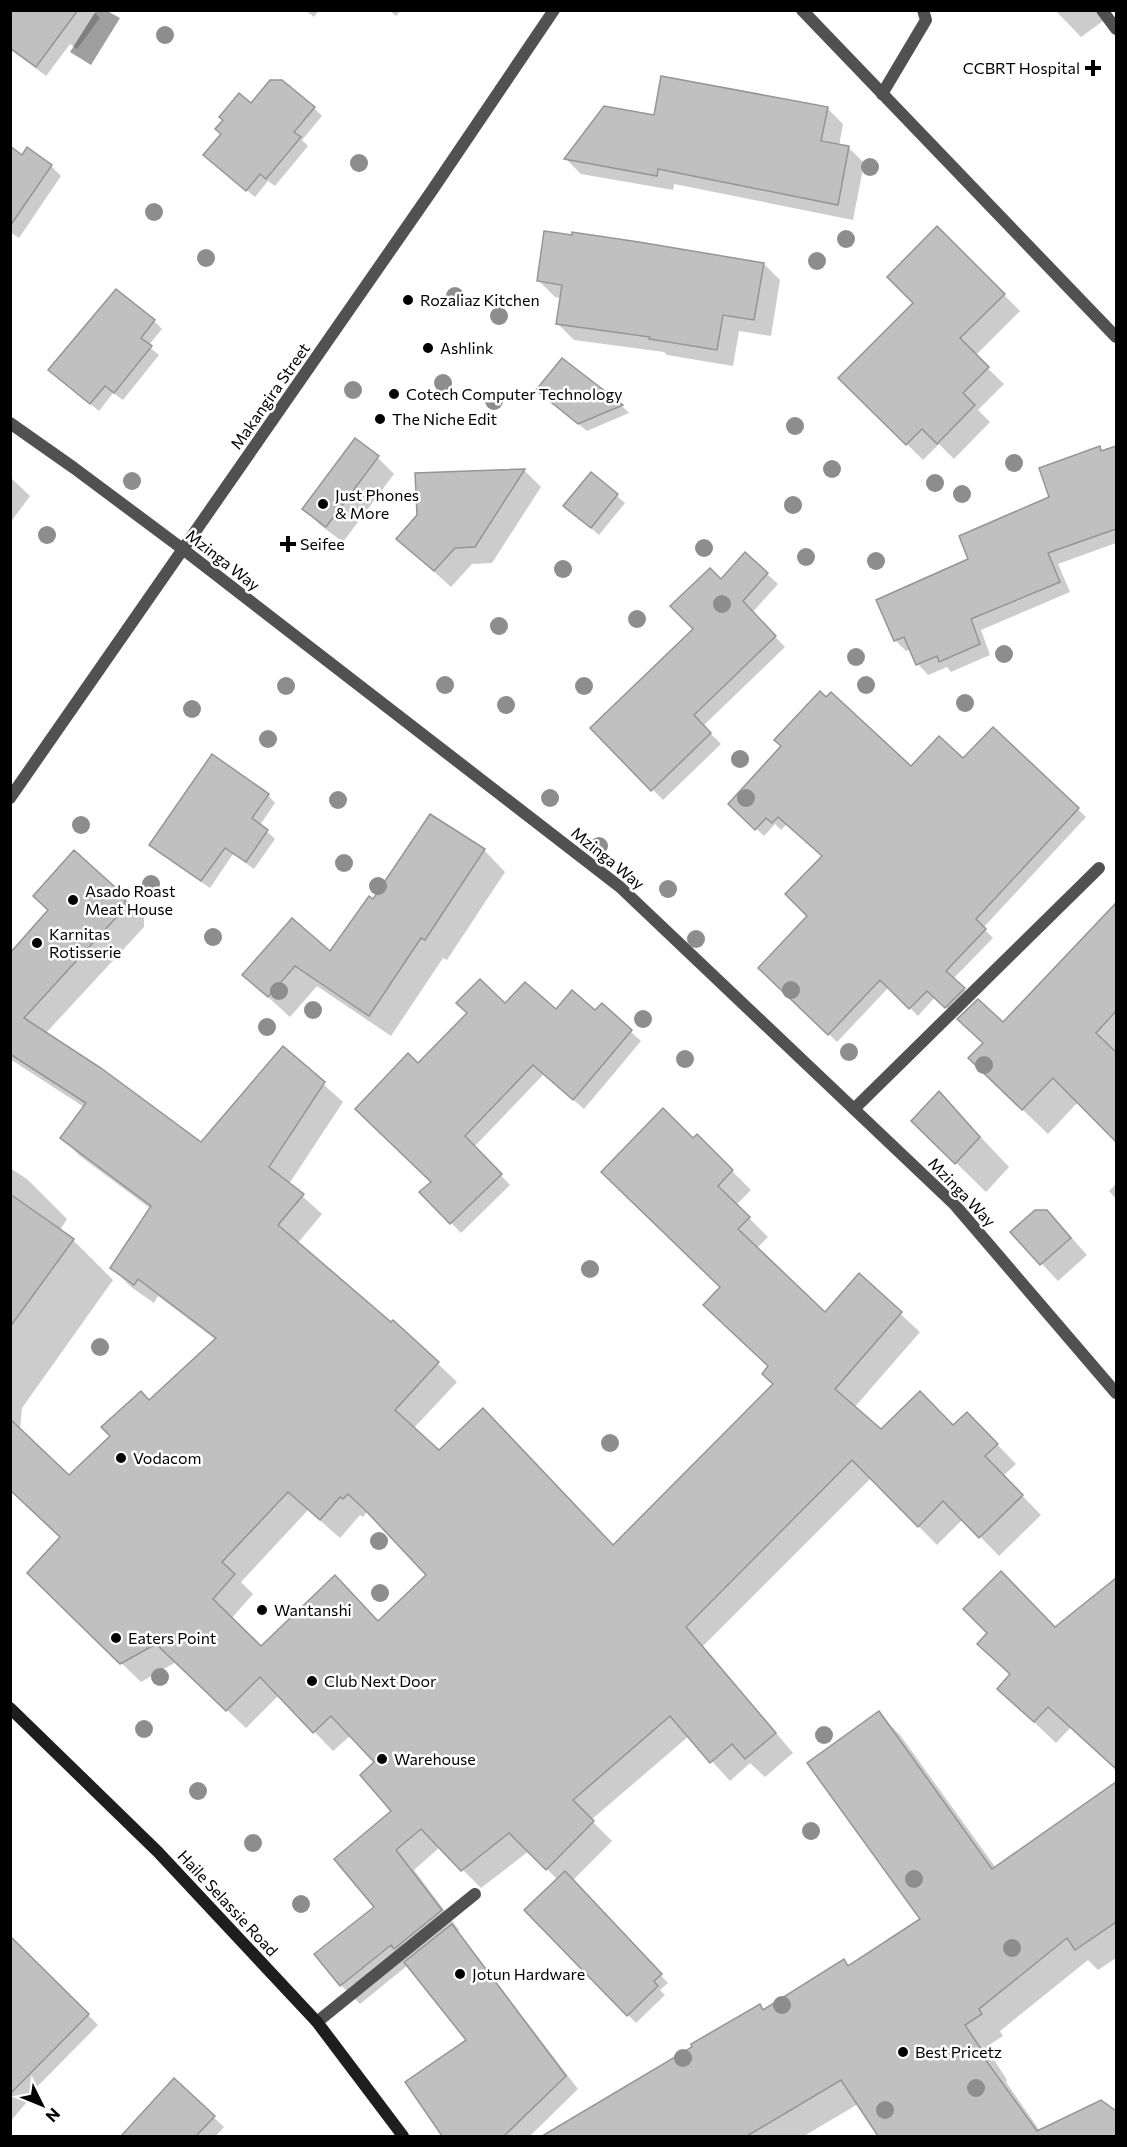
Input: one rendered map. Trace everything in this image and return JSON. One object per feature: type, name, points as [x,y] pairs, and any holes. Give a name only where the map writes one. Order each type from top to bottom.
[{"type":"street","name":"Makangira Street","points":[[10,798],[184,550],[554,10]]},
{"type":"street","points":[[802,10],[1116,337]]},
{"type":"street","points":[[882,94],[926,20],[922,10]]},
{"type":"street","points":[[1102,10],[1116,29]]},
{"type":"street","name":"Mzinga Way","points":[[10,423],[184,550],[620,886],[955,1205],[1116,1393]]},
{"type":"street","points":[[854,1109],[1099,868]]},
{"type":"street","name":"Haile Selassie Road","points":[[10,1708],[158,1852],[317,2022],[404,2136]]},
{"type":"street","points":[[317,2022],[475,1894]]},
{"type":"shaded area","points":[[96,11],[107,11],[120,18],[91,65],[70,52]]},
{"type":"building","points":[[10,10],[78,10],[36,67],[10,48]]},
{"type":"building","points":[[661,76],[828,107],[821,141],[849,146],[838,205],[658,169],[657,176],[564,159],[604,106],[654,115]]},
{"type":"building","points":[[270,80],[282,80],[315,107],[294,132],[301,137],[266,179],[260,174],[246,191],[203,155],[221,134],[215,129],[223,120],[219,117],[239,93],[251,103]]},
{"type":"building","points":[[10,146],[22,155],[27,147],[52,165],[10,226]]},
{"type":"building","points":[[937,226],[1005,294],[960,338],[989,367],[963,393],[975,405],[937,444],[922,429],[906,445],[838,378],[913,303],[887,277]]},
{"type":"building","points":[[544,231],[572,235],[572,232],[764,263],[754,320],[723,315],[717,350],[649,339],[650,337],[556,324],[562,285],[537,281]]},
{"type":"building","points":[[116,289],[155,320],[141,338],[152,346],[114,393],[105,386],[90,404],[48,370]]},
{"type":"building","points":[[562,358],[623,405],[578,424],[536,390]]},
{"type":"building","points":[[355,438],[379,456],[326,527],[302,509]]},
{"type":"building","points":[[1100,446],[1101,451],[1116,446],[1116,529],[1048,553],[1060,582],[971,619],[980,644],[939,662],[937,656],[916,665],[904,637],[894,641],[876,600],[968,559],[959,536],[1049,497],[1039,468]]},
{"type":"building","points":[[525,469],[475,547],[455,548],[434,571],[396,539],[417,515],[415,473]]},
{"type":"building","points":[[591,472],[618,494],[591,528],[563,506]]},
{"type":"building","points":[[745,552],[768,573],[743,601],[776,636],[694,715],[711,733],[651,791],[590,728],[693,629],[670,606],[710,568],[721,579]]},
{"type":"building","points":[[820,691],[826,697],[831,692],[911,766],[939,736],[963,758],[993,727],[1079,808],[976,919],[986,929],[946,971],[965,988],[945,1008],[927,991],[909,1009],[880,980],[828,1035],[758,968],[807,916],[785,894],[822,856],[778,817],[772,823],[766,818],[755,830],[728,804],[781,746],[774,740]]},
{"type":"building","points":[[212,754],[269,794],[252,818],[268,830],[246,862],[225,848],[201,881],[149,845]]},
{"type":"building","points":[[430,814],[485,849],[425,940],[421,938],[369,1016],[295,966],[268,997],[242,975],[292,918],[330,951],[369,896],[373,899]]},
{"type":"building","points":[[74,850],[125,896],[125,908],[24,1018],[101,1068],[201,1142],[283,1046],[325,1082],[269,1167],[304,1194],[278,1225],[391,1322],[393,1320],[439,1362],[395,1410],[439,1450],[483,1408],[613,1545],[773,1384],[762,1374],[768,1366],[703,1305],[720,1287],[601,1172],[663,1108],[693,1138],[697,1134],[733,1170],[718,1186],[750,1217],[738,1229],[825,1312],[859,1273],[902,1312],[835,1389],[881,1429],[920,1391],[953,1425],[967,1412],[998,1444],[985,1456],[1023,1495],[979,1538],[943,1501],[918,1527],[852,1460],[686,1627],[776,1733],[745,1759],[732,1744],[710,1763],[670,1716],[573,1800],[594,1821],[546,1870],[509,1833],[461,1871],[421,1829],[396,1850],[442,1910],[394,1949],[391,1945],[340,1986],[314,1954],[374,1907],[334,1859],[391,1811],[360,1775],[374,1762],[331,1716],[313,1733],[260,1677],[226,1711],[156,1644],[120,1664],[27,1573],[60,1537],[10,1490],[10,1419],[69,1475],[110,1436],[101,1427],[141,1391],[149,1400],[216,1338],[138,1279],[134,1285],[110,1268],[151,1206],[60,1138],[86,1103],[10,1054],[10,953],[48,910],[33,896]],"holes":[[[288,1492],[320,1520],[340,1497],[343,1499],[348,1494],[426,1575],[378,1621],[335,1575],[261,1646],[213,1599],[235,1574],[222,1562]]]},
{"type":"building","points":[[1116,903],[1116,1011],[1096,1033],[1116,1052],[1116,1142],[1053,1078],[1022,1110],[968,1058],[983,1043],[957,1019],[978,999],[1003,1022]]},
{"type":"building","points":[[480,979],[505,1003],[525,982],[556,1009],[572,990],[595,1010],[602,1003],[632,1030],[573,1100],[533,1065],[465,1136],[502,1174],[450,1224],[419,1192],[431,1182],[355,1109],[408,1053],[418,1063],[467,1013],[456,1003]]},
{"type":"building","points":[[939,1091],[980,1137],[955,1164],[911,1121]]},
{"type":"building","points":[[10,1194],[74,1239],[10,1327]]},
{"type":"building","points":[[1035,1210],[1047,1210],[1071,1238],[1040,1265],[1010,1232]]},
{"type":"building","points":[[1001,1571],[1055,1627],[1116,1578],[1116,1769],[1048,1707],[1034,1722],[997,1689],[1010,1674],[977,1644],[987,1633],[963,1609]]},
{"type":"building","points":[[879,1711],[992,1869],[1116,1782],[1116,1922],[1075,1950],[1067,1938],[979,2009],[982,2014],[965,2025],[987,2058],[985,2059],[1037,2131],[1101,2100],[1116,2111],[1116,2136],[878,2136],[841,2080],[747,2136],[542,2136],[760,2004],[763,2010],[844,1959],[848,1966],[920,1919],[807,1763]]},
{"type":"building","points":[[565,1871],[662,1974],[654,1981],[658,1986],[627,2016],[524,1910]]},
{"type":"building","points":[[452,1924],[566,2076],[504,2136],[442,2136],[405,2082],[466,2040],[404,1962]]},
{"type":"building","points":[[10,1936],[89,2014],[10,2094]]},
{"type":"building","points":[[174,2078],[215,2116],[196,2136],[121,2136]]},
{"type":"place","name":"CCBRT Hospital","points":[[1093,68]]},
{"type":"place","name":"Rozaliaz Kitchen","points":[[408,300]]},
{"type":"place","name":"Ashlink","points":[[428,348]]},
{"type":"place","name":"Cotech Computer Technology","points":[[394,394]]},
{"type":"place","name":"The Niche Edit","points":[[380,419]]},
{"type":"place","name":"Just Phones & More","points":[[323,504]]},
{"type":"place","name":"Seifee","points":[[288,544]]},
{"type":"place","name":"Asado Roast Meat House","points":[[73,900]]},
{"type":"place","name":"Karnitas Rotisserie","points":[[37,943]]},
{"type":"place","name":"Vodacom","points":[[121,1458]]},
{"type":"place","name":"Wantanshi","points":[[262,1610]]},
{"type":"place","name":"Eaters Point","points":[[116,1638]]},
{"type":"place","name":"Club Next Door","points":[[312,1681]]},
{"type":"place","name":"Warehouse","points":[[382,1759]]},
{"type":"place","name":"Jotun Hardware","points":[[460,1974]]},
{"type":"place","name":"Best Pricetz","points":[[903,2052]]}]
